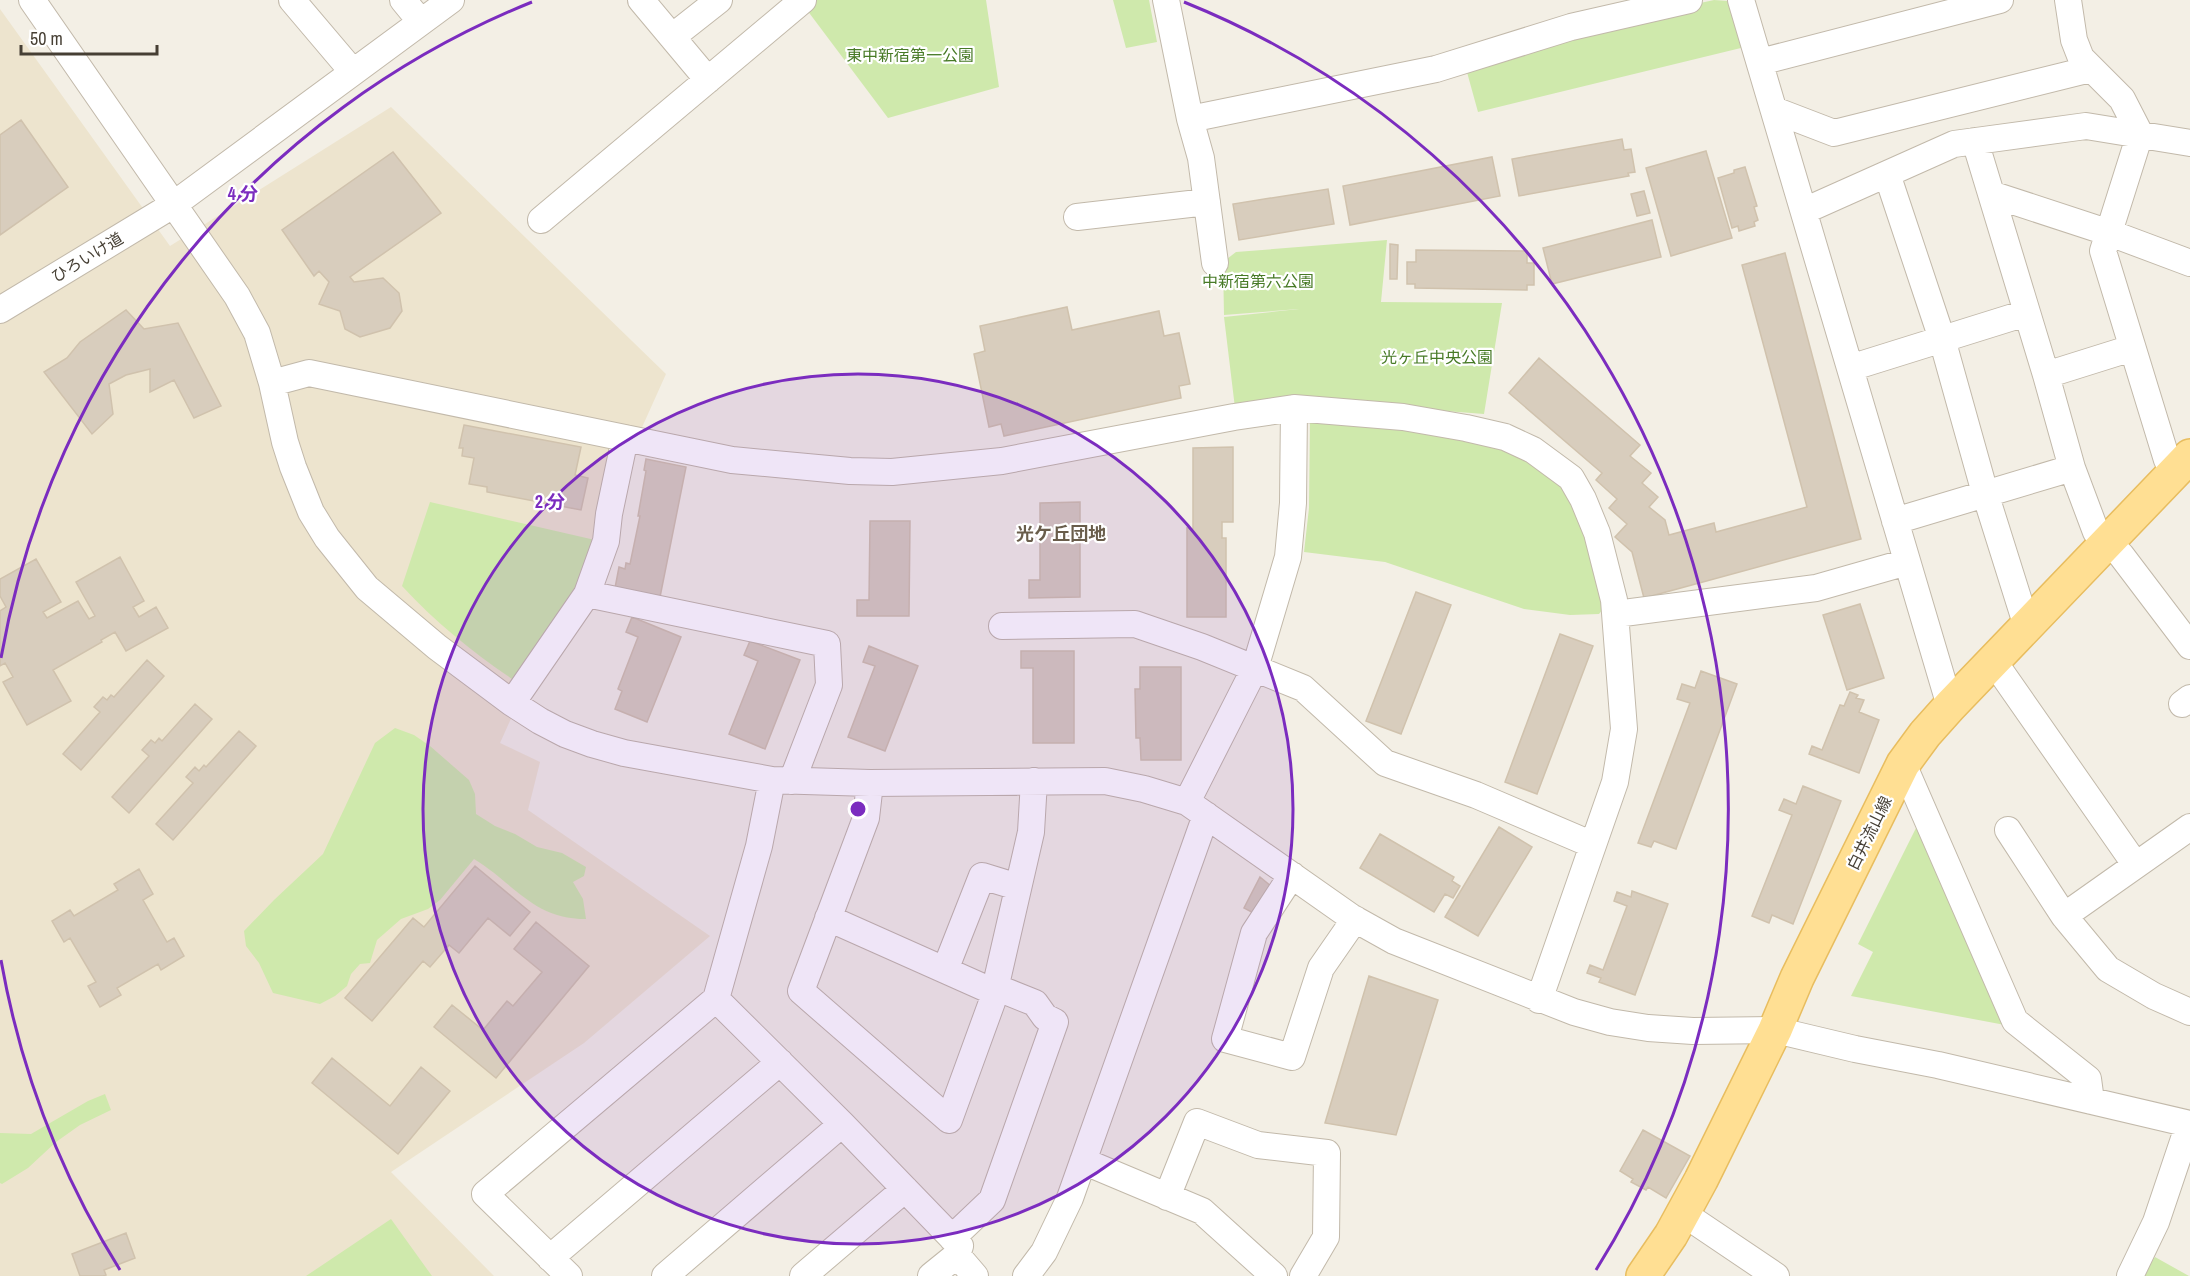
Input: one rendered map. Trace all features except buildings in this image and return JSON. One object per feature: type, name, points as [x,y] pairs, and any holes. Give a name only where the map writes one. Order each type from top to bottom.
[{"type":"main road","name":"白井流山線","points":[[1650,1274],[1683,1214],[1903,764],[1950,706],[2183,463]]},
{"type":"street","points":[[32,0],[237,296],[257,333],[293,467],[312,512],[339,555],[366,588],[437,647],[512,703],[557,730],[592,744],[633,755],[782,781],[870,783],[1105,781],[1144,789],[1197,809],[1355,920],[1394,941],[1539,1000],[1610,1022],[1648,1028],[1693,1031],[1774,1030],[1938,1065],[2189,1124],[2156,1222],[2130,1276]]},
{"type":"street","points":[[292,0],[353,72]]},
{"type":"street","points":[[403,0],[422,22]]},
{"type":"street","name":"ひろいけ道","points":[[0,310],[173,205],[451,0]]},
{"type":"street","points":[[641,0],[708,80]]},
{"type":"street","points":[[672,37],[719,0]]},
{"type":"street","points":[[541,220],[803,0]]},
{"type":"street","points":[[1166,0],[1190,119],[1201,158],[1215,263]]},
{"type":"street","points":[[1190,119],[1436,69],[1571,27],[1689,0]]},
{"type":"street","points":[[1741,0],[1950,706]]},
{"type":"street","points":[[1760,62],[2000,0]]},
{"type":"street","points":[[2068,0],[2074,40],[2081,58],[2122,99],[2140,134],[2103,252],[2167,460],[2183,463]]},
{"type":"street","points":[[1774,110],[1834,133],[2091,69]]},
{"type":"street","points":[[1804,212],[1954,144],[2086,126],[2190,143]]},
{"type":"street","points":[[1975,141],[2072,468],[2096,532],[2121,555],[2190,645]]},
{"type":"street","points":[[1887,174],[1942,339],[1985,493],[2024,617],[2030,623]]},
{"type":"street","points":[[1991,194],[2110,233],[2190,263]]},
{"type":"street","points":[[1077,217],[1207,202]]},
{"type":"street","points":[[1850,368],[2026,313]]},
{"type":"street","points":[[2046,375],[2132,348]]},
{"type":"street","points":[[272,383],[309,373],[732,460],[850,471],[892,472],[1002,461],[1234,417],[1294,408],[1403,417],[1466,428],[1505,437],[1533,450],[1571,478],[1583,499],[1597,533],[1616,614],[1624,729],[1615,782],[1539,1000]]},
{"type":"street","points":[[1026,1276],[1044,1252],[1070,1198],[1197,809],[1256,668],[1288,557],[1293,503],[1294,408]]},
{"type":"street","points":[[512,703],[586,594],[606,542],[609,514],[625,438]]},
{"type":"street","points":[[1895,520],[2072,468]]},
{"type":"street","points":[[1616,614],[1816,588],[1907,562]]},
{"type":"street","points":[[569,1276],[485,1194],[716,999],[759,846],[782,781],[829,685],[827,644],[586,594]]},
{"type":"street","points":[[1002,626],[1135,624],[1203,647],[1303,688],[1385,763],[1476,795],[1593,845]]},
{"type":"street","points":[[1994,662],[2135,864]]},
{"type":"street","points":[[1903,764],[2015,1021],[2088,1079],[2091,1101]]},
{"type":"street","points":[[870,783],[866,818],[801,991],[949,1120],[995,990],[1031,832],[1034,781]]},
{"type":"street","points":[[2064,916],[2190,827]]},
{"type":"street","points":[[2008,830],[2064,916],[2108,969],[2154,996],[2190,1012]]},
{"type":"street","points":[[1292,875],[1254,933],[1225,1039],[1292,1057],[1321,968],[1355,920]]},
{"type":"street","points":[[945,970],[982,876],[1018,886]]},
{"type":"street","points":[[828,918],[945,970],[1035,1003],[1045,1017],[1055,1022],[992,1200],[931,1276]]},
{"type":"street","points":[[716,999],[905,1189],[955,1246],[975,1276]]},
{"type":"street","points":[[550,1258],[780,1062]]},
{"type":"street","points":[[1167,1197],[1197,1122],[1258,1145],[1327,1153],[1326,1237],[1303,1276]]},
{"type":"street","points":[[665,1276],[842,1124]]},
{"type":"street","points":[[1083,1161],[1202,1211],[1274,1276]]},
{"type":"street","points":[[803,1276],[905,1189]]},
{"type":"street","points":[[1683,1214],[1776,1276]]},
{"type":"shaded area","points":[[0,9],[170,246],[391,107],[666,374],[500,743],[540,762],[528,810],[710,936],[584,1043],[391,1172],[494,1276],[0,1276]]},
{"type":"green space","name":"東中新宿第一公園","points":[[803,0],[986,0],[999,87],[888,118],[801,2]]},
{"type":"green space","points":[[1113,0],[1149,0],[1157,42],[1126,48]]},
{"type":"green space","points":[[1714,0],[1728,1],[1745,47],[1478,112],[1465,65],[1573,31]]},
{"type":"green space","name":"光ヶ丘中央公園","points":[[1387,240],[1381,302],[1502,303],[1484,414],[1382,406],[1235,408],[1224,317],[1299,309],[1224,315],[1223,262],[1236,252]]},
{"type":"green space","points":[[1310,419],[1378,422],[1503,446],[1564,485],[1576,505],[1607,604],[1599,614],[1570,615],[1524,609],[1385,562],[1304,552],[1309,508]]},
{"type":"green space","points":[[430,502],[595,540],[583,577],[518,683],[457,638],[402,586]]},
{"type":"green space","points":[[395,728],[414,735],[430,746],[469,780],[475,794],[476,814],[537,847],[562,853],[586,867],[584,876],[573,882],[583,899],[586,919],[552,913],[538,907],[474,859],[440,900],[428,909],[401,919],[377,940],[370,963],[360,964],[351,974],[347,986],[335,996],[320,1004],[273,993],[259,963],[246,946],[244,931],[323,854],[375,743]]},
{"type":"green space","points":[[1918,824],[2005,1025],[1851,996],[1873,952],[1858,944]]},
{"type":"green space","points":[[105,1094],[111,1110],[80,1125],[56,1142],[28,1168],[2,1184],[0,1183],[0,1133],[31,1134],[88,1101]]},
{"type":"green space","points":[[391,1219],[432,1276],[306,1276]]},
{"type":"green space","points":[[2155,1257],[2189,1276],[2142,1276]]},
{"type":"district","name":"光ケ丘団地","points":[[1061,533]]},
{"type":"park label","name":"中新宿第六公園","points":[[1258,281]]}]
